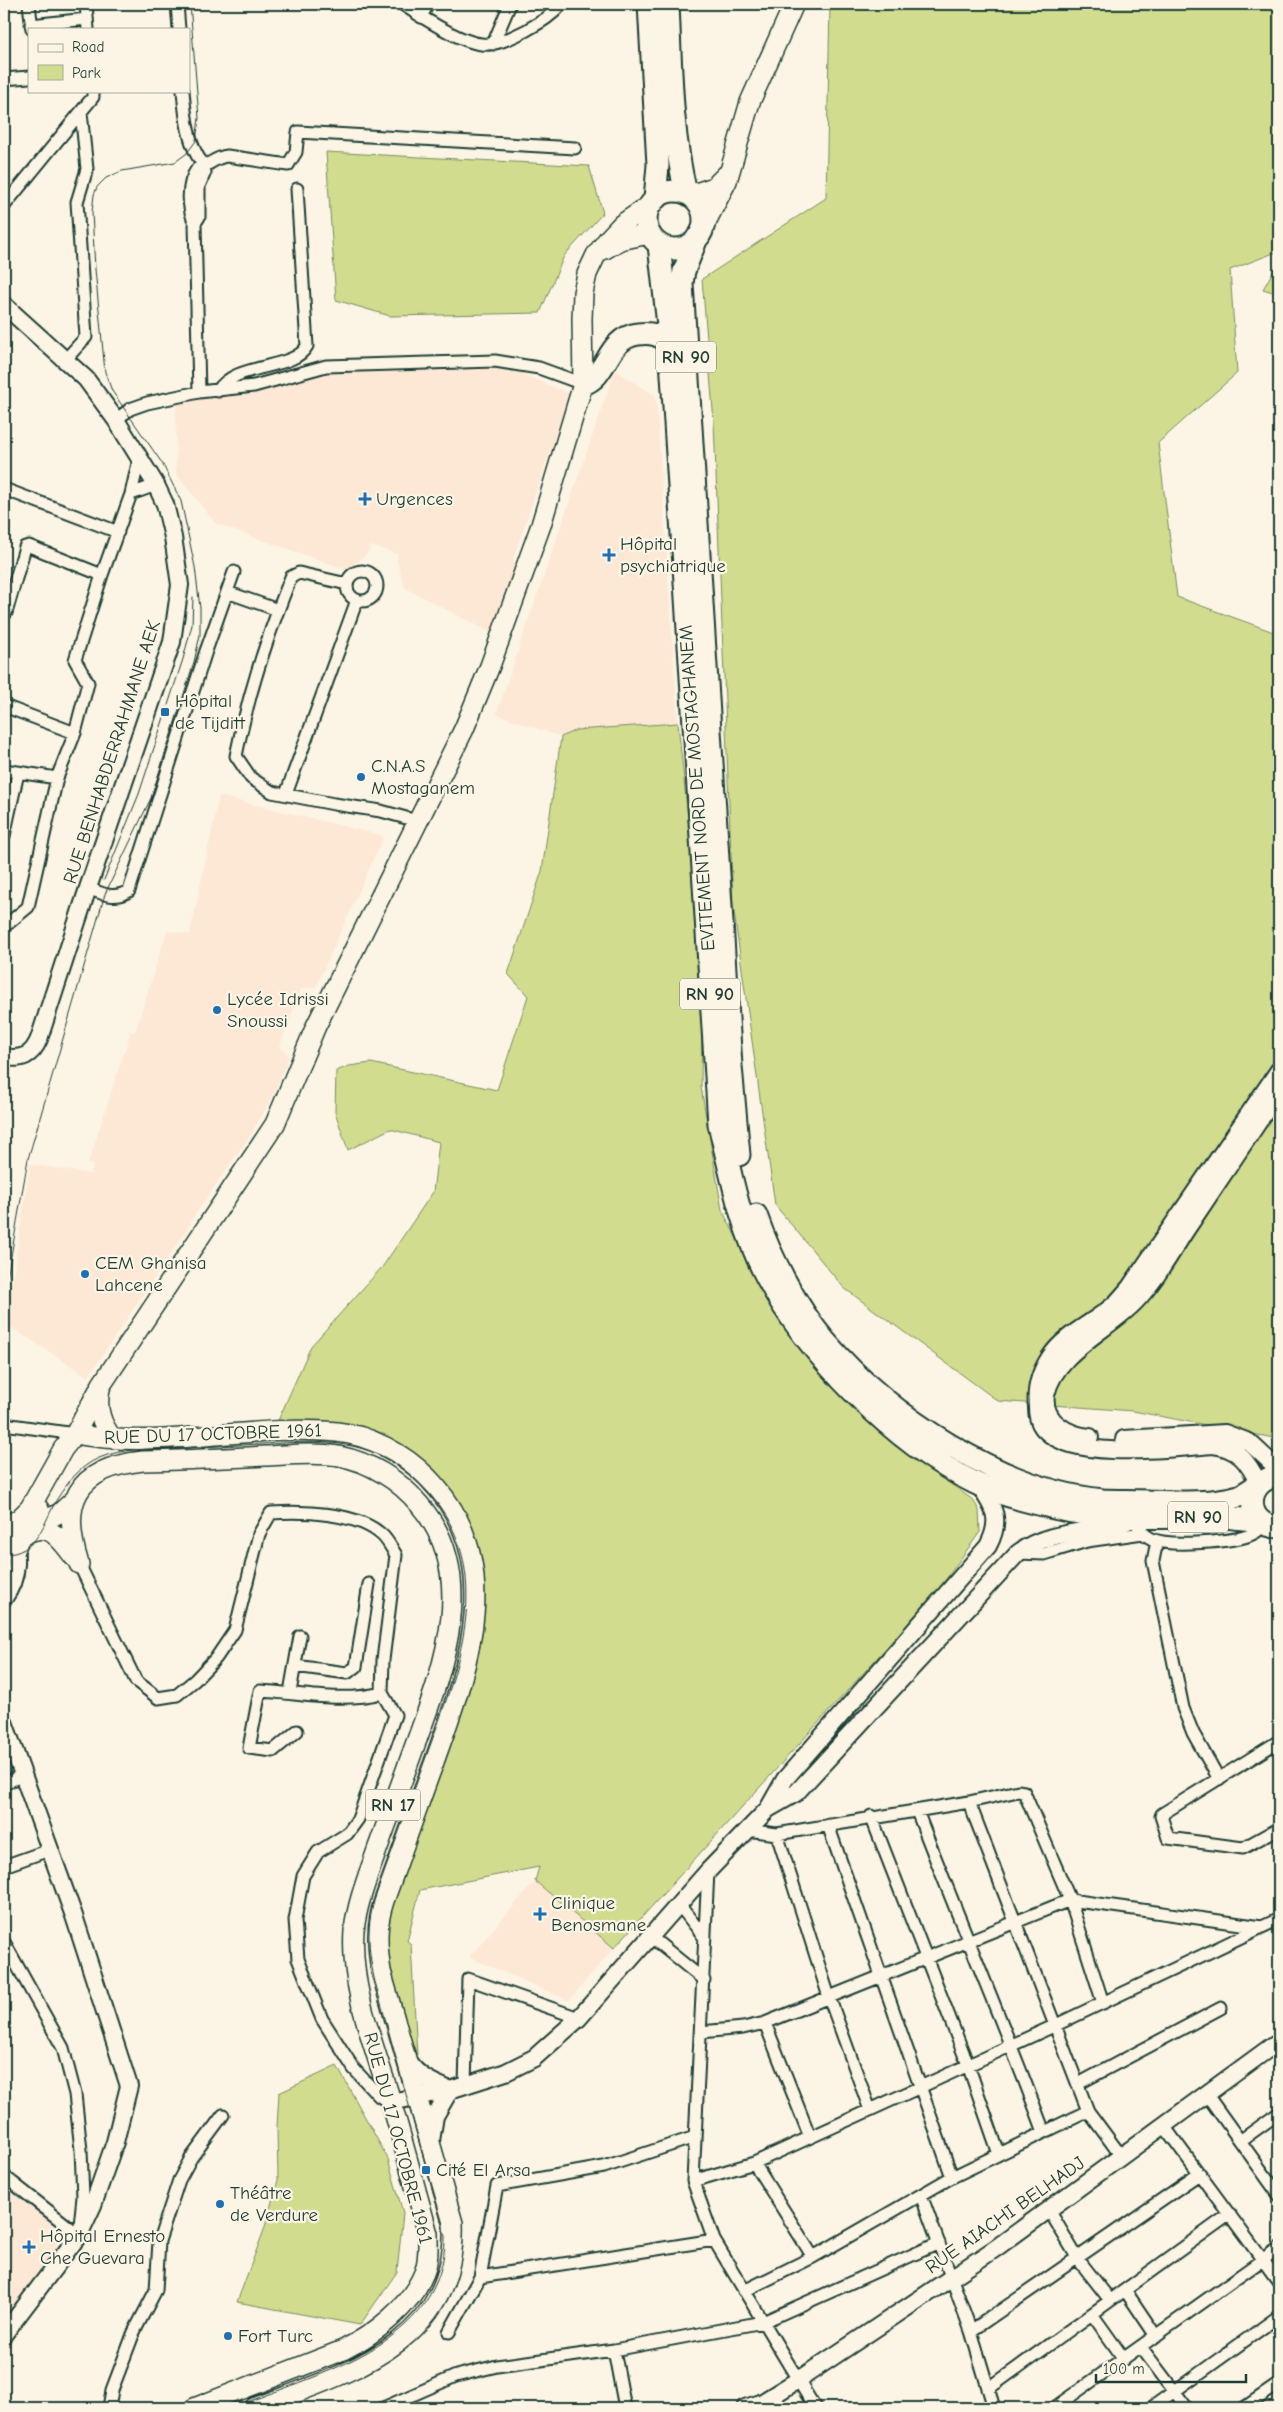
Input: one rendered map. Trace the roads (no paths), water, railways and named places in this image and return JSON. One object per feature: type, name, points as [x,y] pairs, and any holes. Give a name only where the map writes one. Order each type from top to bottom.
[{"type":"highway","points":[[649,4],[658,164],[653,202],[646,219],[654,239],[667,248],[684,248],[700,234],[702,210],[688,194],[680,168],[668,4]]},
{"type":"highway","points":[[653,202],[670,192],[688,194]]},
{"type":"highway","name":"EVITEMENT NORD DE MOSTAGHANEM","points":[[700,234],[684,270],[682,283],[736,1136],[744,1181],[760,1226],[796,1297],[825,1340],[901,1413],[946,1443],[976,1460],[1054,1489],[1102,1500],[1173,1502],[1225,1498],[1240,1495],[1271,1477],[1279,1476]]},
{"type":"highway","name":"EVITEMENT NORD DE MOSTAGHANEM","points":[[654,239],[670,343],[720,1124],[732,1180],[746,1227],[765,1275],[788,1313],[818,1353],[851,1390],[897,1430],[946,1467],[977,1483],[1058,1509],[1138,1523],[1221,1517],[1271,1527]]},
{"type":"highway","points":[[584,384],[594,378],[612,349],[622,339],[633,334],[648,332],[658,334],[670,343]]},
{"type":"highway","points":[[1259,1484],[1252,1496],[1252,1503],[1256,1516],[1271,1527]]},
{"type":"main road","points":[[700,234],[727,181],[733,166],[750,102],[794,4]]},
{"type":"main road","points":[[688,194],[714,187],[733,166]]},
{"type":"main road","points":[[4,1526],[19,1519],[30,1508],[63,1449],[75,1434],[102,1384],[275,1124],[319,1018],[464,729],[490,666],[541,525],[584,384],[583,293],[587,274],[596,255],[622,224],[653,202]]},
{"type":"main road","points":[[596,255],[620,240],[654,239]]},
{"type":"main road","name":"RUE BENHABDERRAHMANE AEK","points":[[4,305],[86,379],[112,415],[156,485],[170,520],[179,570],[179,595],[175,630],[39,1039],[29,1055],[22,1058],[4,1057]]},
{"type":"main road","name":"RUE BENHABDERRAHMANE AEK","points":[[4,320],[112,415]]},
{"type":"main road","points":[[1259,1484],[1245,1459],[1226,1446],[1115,1450],[1087,1448],[1062,1442],[1045,1431],[1038,1420],[1036,1397],[1039,1378],[1050,1358],[1062,1343],[1114,1304],[1130,1287],[1279,1070]]},
{"type":"main road","points":[[1279,1091],[1138,1299],[1071,1354],[1054,1379],[1046,1397],[1046,1407],[1052,1419],[1059,1427],[1070,1432],[1110,1439],[1225,1433],[1249,1442],[1279,1470]]},
{"type":"main road","points":[[102,1384],[98,1408],[101,1419],[113,1439]]},
{"type":"main road","name":"RUE DU 17 OCTOBRE 1961","points":[[75,1434],[137,1440],[300,1430],[340,1432],[377,1443],[408,1460],[436,1486],[459,1520],[474,1569],[476,1603],[471,1643],[452,1712],[384,1901],[378,1925],[378,1952],[381,1971],[453,2223],[454,2238],[450,2268],[445,2285],[435,2301],[410,2331],[382,2354],[365,2365],[254,2408]]},
{"type":"main road","points":[[4,1598],[14,1578],[16,1537],[71,1452],[75,1434]]},
{"type":"main road","name":"RUE DU 17 OCTOBRE 1961","points":[[16,1537],[60,1513],[92,1478],[114,1467],[128,1463],[320,1454],[355,1460],[386,1475],[409,1493],[431,1518],[438,1531],[448,1561],[452,1594],[452,1615],[436,1690],[366,1882],[354,1930],[358,1984],[428,2234],[429,2250],[424,2272],[413,2292],[375,2332],[364,2340],[194,2408]]},
{"type":"main road","points":[[768,1809],[785,1779],[988,1546],[996,1529],[996,1519],[990,1502],[977,1483]]},
{"type":"main road","points":[[73,1501],[70,1524],[79,1564]]},
{"type":"main road","points":[[391,2102],[418,2098],[458,2088],[506,2072],[534,2058],[579,2018],[680,1906],[708,1871],[747,1830],[768,1809],[796,1793],[1018,1553],[1028,1546],[1052,1536],[1114,1525],[1138,1523]]},
{"type":"main road","points":[[16,1537],[38,1529],[54,1532],[79,1564]]},
{"type":"main road","points":[[988,1546],[998,1546],[1018,1553]]},
{"type":"main road","points":[[4,1722],[106,2011],[129,2086],[115,2142],[93,2205],[79,2235],[4,2334]]},
{"type":"main road","name":"RUE AIACHI BELHADJ","points":[[745,2408],[761,2403],[798,2380],[951,2278],[1049,2210],[1279,2041]]},
{"type":"main road","points":[[407,2060],[413,2070],[428,2081],[458,2088]]},
{"type":"main road","points":[[431,2141],[435,2116],[458,2088]]},
{"type":"main road","points":[[207,2408],[270,2379]]},
{"type":"street","points":[[29,4],[31,27],[88,24],[86,4]]},
{"type":"street","points":[[177,4],[178,28]]},
{"type":"street","points":[[402,4],[421,17],[471,42],[482,45],[506,40],[546,19],[562,4]]},
{"type":"street","points":[[421,17],[428,4]]},
{"type":"street","points":[[493,44],[510,4]]},
{"type":"street","points":[[4,79],[28,77]]},
{"type":"street","points":[[4,206],[93,98],[93,92]]},
{"type":"street","points":[[183,92],[186,118],[197,157],[205,172],[199,186],[199,217],[195,223],[199,392]]},
{"type":"street","points":[[66,359],[86,337],[77,202],[87,168],[81,112]]},
{"type":"street","points":[[203,166],[218,157],[227,156],[288,165],[296,152],[298,132],[575,148]]},
{"type":"street","points":[[218,390],[231,377],[298,356],[307,346],[297,189]]},
{"type":"street","points":[[112,415],[147,403],[199,392],[254,386],[326,366],[430,361],[495,361],[539,368],[584,384]]},
{"type":"street","points":[[4,927],[28,907],[57,778],[75,733],[88,683],[75,660],[102,575],[131,494],[139,459]]},
{"type":"street","points":[[131,494],[156,485]]},
{"type":"street","points":[[4,489],[118,532]]},
{"type":"street","points":[[4,617],[25,547],[30,546],[102,575]]},
{"type":"street","points":[[359,571],[373,575],[377,584],[374,594],[367,600],[357,600],[349,594],[347,584],[351,575],[359,571]]},
{"type":"street","points":[[88,888],[113,897],[129,891],[162,783],[234,572]]},
{"type":"street","points":[[347,584],[299,573],[291,577],[278,610],[243,722],[236,756],[251,778],[272,792],[381,811],[417,821]]},
{"type":"street","points":[[227,592],[278,610]]},
{"type":"street","points":[[286,794],[357,600]]},
{"type":"street","points":[[4,706],[75,733]]},
{"type":"street","points":[[4,770],[57,778]]},
{"type":"street","points":[[4,836],[6,814],[18,773]]},
{"type":"street","points":[[4,1424],[75,1434]]},
{"type":"street","points":[[79,1564],[136,1681],[158,1698],[177,1696],[216,1658],[234,1630],[259,1534],[270,1513],[298,1511],[358,1521],[382,1535],[396,1555],[383,1660],[382,1693],[395,1716],[358,1819],[348,1834],[318,1852],[303,1876],[295,1920],[298,1959],[322,2019],[354,2070],[379,2096],[391,2102]]},
{"type":"street","points":[[1138,1523],[1157,1541],[1174,1543],[1235,1539],[1249,1536],[1271,1527]]},
{"type":"street","points":[[1157,1541],[1153,1561],[1183,1708],[1193,1733],[1219,1778]]},
{"type":"street","points":[[295,1666],[347,1673],[356,1667],[368,1584]]},
{"type":"street","points":[[290,1692],[300,1636]]},
{"type":"street","points":[[297,1731],[273,1750],[248,1748],[260,1691],[290,1692],[330,1698],[363,1698],[382,1693]]},
{"type":"street","points":[[1278,1746],[1219,1778],[1162,1814],[1168,1838],[1243,1848],[1279,1828]]},
{"type":"street","points":[[4,1784],[22,1775]]},
{"type":"street","points":[[747,1830],[777,1834],[872,1816],[969,1802],[1018,1791],[1024,1792],[1070,1900],[1103,2002]]},
{"type":"street","points":[[969,1802],[1088,2111],[1122,2157]]},
{"type":"street","points":[[917,1811],[967,1941],[1012,2045],[1044,2132]]},
{"type":"street","points":[[872,1816],[968,2065],[999,2154]]},
{"type":"street","points":[[828,1825],[952,2177]]},
{"type":"street","points":[[777,1834],[829,1997],[870,2110]]},
{"type":"street","points":[[4,1866],[49,1850]]},
{"type":"street","points":[[708,1871],[693,2181],[714,2240],[815,2408]]},
{"type":"street","points":[[701,2032],[744,2028],[766,2023],[1070,1900],[1262,1927]]},
{"type":"street","points":[[680,1906],[705,1938]]},
{"type":"street","points":[[693,2181],[754,2163],[1056,2025],[1279,1918]]},
{"type":"street","points":[[652,1937],[704,1980]]},
{"type":"street","points":[[4,1942],[63,2048],[68,2066],[75,2094],[81,2150],[83,2197],[79,2235]]},
{"type":"street","points":[[458,2088],[468,1979],[579,2018]]},
{"type":"street","points":[[1078,2084],[1221,2008]]},
{"type":"street","points":[[766,2023],[810,2137]]},
{"type":"street","points":[[1206,2095],[1277,2187]]},
{"type":"street","points":[[744,2291],[813,2256],[952,2177],[1088,2111]]},
{"type":"street","points":[[1240,2141],[1279,2114]]},
{"type":"street","points":[[109,2408],[112,2390],[134,2332],[156,2290],[159,2241],[178,2180],[191,2158],[223,2115]]},
{"type":"street","points":[[1164,2126],[1279,2282]]},
{"type":"street","points":[[449,2332],[480,2277],[495,2189],[499,2184],[604,2167],[695,2137]]},
{"type":"street","points":[[754,2163],[813,2256]]},
{"type":"street","points":[[971,2331],[1199,2174]]},
{"type":"street","points":[[4,2176],[79,2235]]},
{"type":"street","points":[[921,2195],[971,2331],[994,2408]]},
{"type":"street","points":[[1049,2210],[1078,2259],[1110,2300]]},
{"type":"street","points":[[988,2389],[1230,2214]]},
{"type":"street","points":[[480,2277],[714,2240]]},
{"type":"street","points":[[383,2408],[456,2376],[481,2370],[614,2350],[763,2322],[938,2243]]},
{"type":"street","points":[[1054,2408],[1279,2248]]},
{"type":"street","points":[[1125,2290],[1156,2336]]},
{"type":"street","points":[[1092,2314],[1124,2359]]},
{"type":"street","points":[[1151,2408],[1279,2316]]},
{"type":"street","points":[[1141,2347],[1176,2390],[1187,2408]]},
{"type":"street","points":[[614,2350],[625,2408]]},
{"type":"street","points":[[1244,2408],[1279,2384]]},
{"type":"tram line","points":[[4,1296],[28,1159],[105,894],[151,798],[194,662],[200,635],[200,608],[195,567],[181,501],[162,463],[112,391],[105,372],[95,269],[92,212],[97,187],[106,178],[122,171],[175,162],[186,154],[196,141],[199,118],[190,4]]},
{"type":"tram line","points":[[104,880],[139,794],[183,659],[192,625],[193,597]]},
{"type":"tram line","points":[[4,1554],[15,1553],[32,1543],[38,1536],[57,1499],[70,1481],[86,1465],[99,1458],[118,1452],[137,1450],[304,1442],[362,1448],[396,1464],[412,1476],[428,1492],[450,1523],[462,1555],[467,1588],[465,1622],[459,1656],[438,1724],[376,1895],[369,1926],[370,1957],[374,1978],[445,2236],[439,2274],[424,2305],[399,2330],[369,2351],[300,2383],[232,2408]]},
{"type":"tram line","points":[[219,2408],[238,2400]]},
{"type":"place","name":"Urgences","points":[[365,499]]},
{"type":"place","name":"Hôpital psychiatrique","points":[[609,555]]},
{"type":"place","name":"Hôpital de Tijditt","points":[[165,712]]},
{"type":"place","name":"C.N.A.S Mostaganem","points":[[361,777]]},
{"type":"place","name":"Lycée Idrissi Snoussi","points":[[217,1010]]},
{"type":"place","name":"CEM Ghanisa Lahcene","points":[[85,1274]]},
{"type":"place","name":"Clinique Benosmane","points":[[540,1914]]},
{"type":"place","name":"Cité El Arsa","points":[[426,2170]]},
{"type":"place","name":"Théâtre de Verdure","points":[[220,2204]]},
{"type":"place","name":"Hôpital Ernesto Che Guevara","points":[[29,2247]]},
{"type":"place","name":"Fort Turc","points":[[228,2336]]}]
